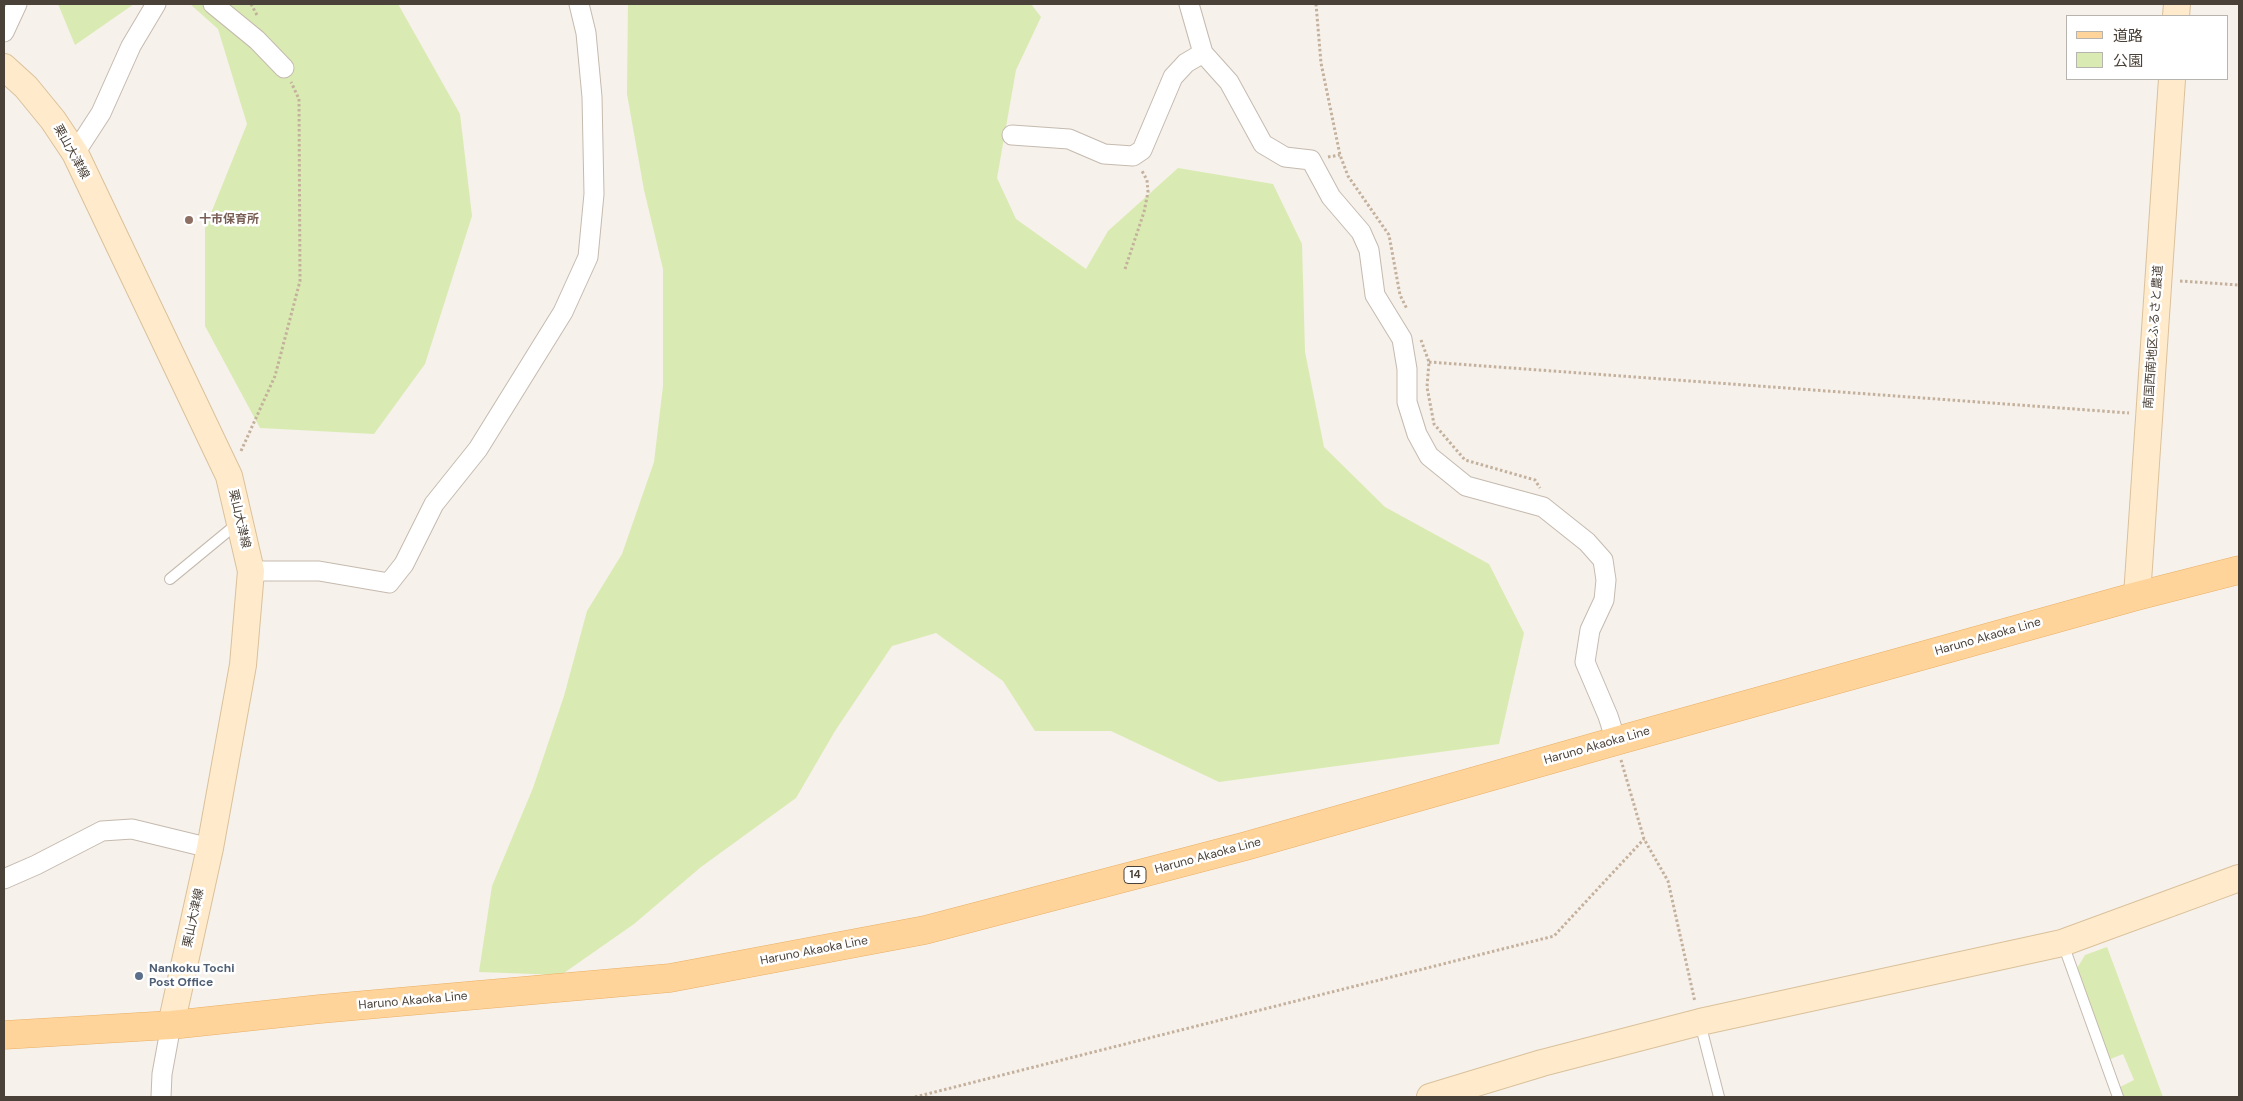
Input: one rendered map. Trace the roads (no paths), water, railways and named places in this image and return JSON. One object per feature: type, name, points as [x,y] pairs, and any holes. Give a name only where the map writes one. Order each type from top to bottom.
[{"type":"main road","name":"Haruno Akaoka Line","points":[[4,1035],[171,1025],[320,1009],[670,978],[924,930],[1246,846],[1616,740],[2137,596],[2239,570]]},
{"type":"street","points":[[4,32],[17,4]]},
{"type":"street","points":[[75,153],[101,113],[131,46],[156,4]]},
{"type":"street","points":[[213,4],[257,40],[284,68]]},
{"type":"street","points":[[251,571],[319,571],[389,583],[404,564],[434,504],[478,449],[564,312],[588,257],[594,194],[592,97],[586,33],[579,4]]},
{"type":"street","points":[[1189,4],[1203,53],[1229,82],[1263,144],[1285,157],[1311,160],[1331,197],[1361,232],[1369,250],[1375,295],[1402,339],[1408,369],[1408,402],[1417,434],[1429,456],[1466,486],[1543,507],[1587,542],[1603,560],[1606,580],[1604,600],[1590,630],[1585,662],[1616,740]]},
{"type":"street","points":[[1012,135],[1069,139],[1104,154],[1133,156],[1142,150],[1173,76],[1186,63],[1203,53]]},
{"type":"street","name":"栗山大津線","points":[[4,66],[26,86],[53,120],[75,153],[229,476],[241,521],[251,571],[243,665],[210,848],[171,1025]]},
{"type":"street","name":"南国西南地区ふるさと農道","points":[[2137,596],[2172,80]]},
{"type":"street","points":[[4,879],[36,866],[102,831],[132,829],[210,848]]},
{"type":"street","points":[[1443,1096],[1542,1063],[1700,1022],[2062,943],[2239,878]]},
{"type":"street","points":[[161,1097],[162,1074],[171,1025]]},
{"type":"lane","points":[[170,579],[241,521]]},
{"type":"lane","points":[[2062,943],[2118,1097]]},
{"type":"lane","points":[[1700,1022],[1719,1097]]},
{"type":"place","name":"十市保育所","points":[[189,220]]},
{"type":"place","name":"Nankoku Tochi Post Office","points":[[139,976]]}]
